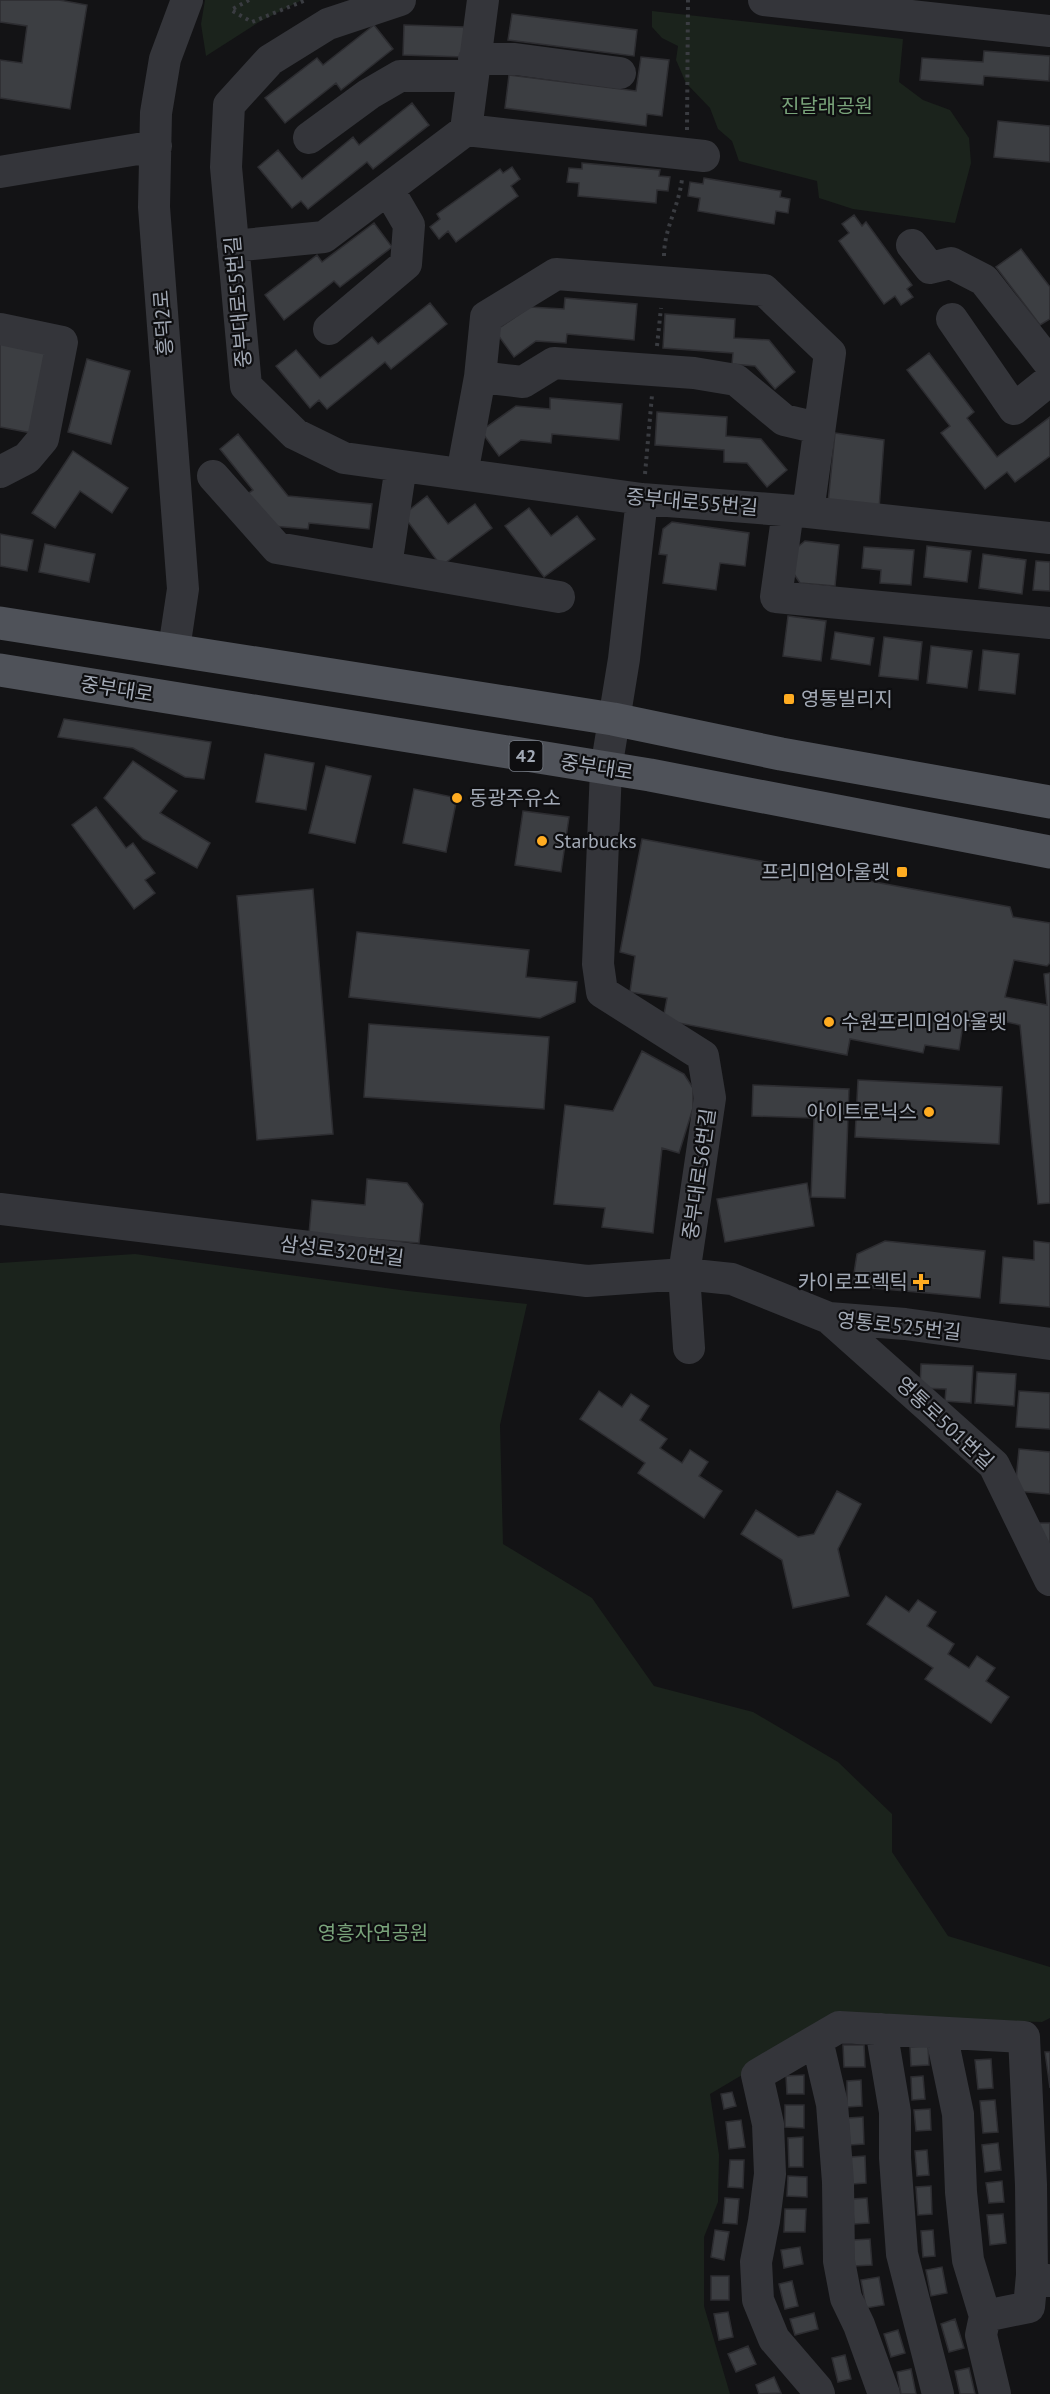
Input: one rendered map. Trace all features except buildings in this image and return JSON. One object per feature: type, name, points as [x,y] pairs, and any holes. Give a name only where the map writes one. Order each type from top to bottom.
[{"type":"main road","points":[[0,623],[613,719],[781,754],[1050,801]]},
{"type":"main road","name":"중부대로","points":[[0,670],[606,769],[1050,852]]},
{"type":"main road","points":[[498,751],[506,703]]},
{"type":"main road","points":[[773,799],[781,754]]},
{"type":"street","name":"흥덕2로","points":[[174,650],[183,589],[154,207],[156,113],[165,59],[187,0]]},
{"type":"street","name":"중부대로55번길","points":[[399,0],[328,24],[270,60],[229,105],[226,166],[246,386],[295,434],[345,458],[401,466],[642,499],[798,512],[1050,538]]},
{"type":"street","points":[[466,130],[483,0]]},
{"type":"street","points":[[764,0],[1050,31]]},
{"type":"street","points":[[309,138],[369,94],[400,76],[474,67],[515,59],[620,73]]},
{"type":"street","points":[[233,246],[324,237],[466,130],[694,155]]},
{"type":"street","points":[[0,172],[156,146]]},
{"type":"street","points":[[329,329],[406,264],[410,225],[388,189]]},
{"type":"street","points":[[912,245],[930,268],[951,263],[984,280],[1050,364]]},
{"type":"street","points":[[462,474],[480,377],[486,317],[556,274],[764,290],[830,353],[818,428],[776,597],[1050,623]]},
{"type":"street","points":[[952,320],[1014,410],[1050,380]]},
{"type":"street","points":[[0,329],[62,342],[43,439],[27,458],[0,472]]},
{"type":"street","points":[[480,377],[523,382],[554,363],[605,365],[736,380],[784,420],[818,428]]},
{"type":"street","points":[[386,566],[401,466]]},
{"type":"street","points":[[213,476],[277,548],[559,597]]},
{"type":"street","name":"중부대로56번길","points":[[642,499],[624,659],[606,769],[598,964],[602,992],[703,1056],[710,1098],[684,1274],[689,1348]]},
{"type":"street","name":"삼성로320번길","points":[[0,1209],[587,1281],[684,1274]]},
{"type":"street","name":"영통로525번길","points":[[684,1274],[732,1279],[829,1318],[905,1324],[1050,1344]]},
{"type":"street","name":"영통로501번길","points":[[829,1318],[994,1465],[1050,1580]]},
{"type":"street","points":[[819,2394],[774,2339],[758,2300],[756,2262],[770,2174],[768,2124],[757,2075],[838,2027],[1024,2037],[1040,2182],[1041,2278],[1029,2307],[985,2316]]},
{"type":"street","points":[[881,2029],[895,2112],[896,2170],[902,2254],[938,2394]]},
{"type":"street","points":[[941,2033],[958,2114],[961,2192],[968,2260],[985,2316],[981,2335],[995,2394]]},
{"type":"street","points":[[817,2040],[832,2104],[838,2182],[839,2261],[846,2298],[884,2394]]},
{"type":"path","points":[[249,0],[231,10],[252,22],[306,0]]},
{"type":"path","points":[[688,0],[689,118]]},
{"type":"path","points":[[664,241],[694,155]]},
{"type":"green space","points":[[205,0],[302,0],[259,22],[206,56],[201,24]]},
{"type":"green space","name":"진달래공원","points":[[652,11],[903,39],[899,82],[923,100],[950,110],[969,138],[971,163],[955,223],[853,209],[819,198],[817,181],[739,161],[732,141],[718,129],[710,108],[686,83],[676,60],[678,46],[662,38],[652,27]]},
{"type":"green space","name":"영흥자연공원","points":[[135,1254],[408,1291],[527,1304],[500,1425],[503,1544],[592,1598],[654,1686],[753,1712],[838,1762],[892,1814],[892,1852],[948,1936],[1050,1967],[1050,2018],[1042,2022],[840,2017],[710,2094],[719,2155],[718,2202],[704,2237],[704,2306],[730,2394],[0,2394],[0,1263]]},
{"type":"place","name":"영통빌리지","points":[[789,699]]},
{"type":"place","name":"동광주유소","points":[[457,798]]},
{"type":"place","name":"Starbucks","points":[[542,841]]},
{"type":"place","name":"프리미엄아울렛","points":[[902,872]]},
{"type":"place","name":"수원프리미엄아울렛","points":[[829,1022]]},
{"type":"place","name":"아이트로닉스","points":[[929,1112]]},
{"type":"place","name":"카이로프렉틱","points":[[921,1282]]}]
